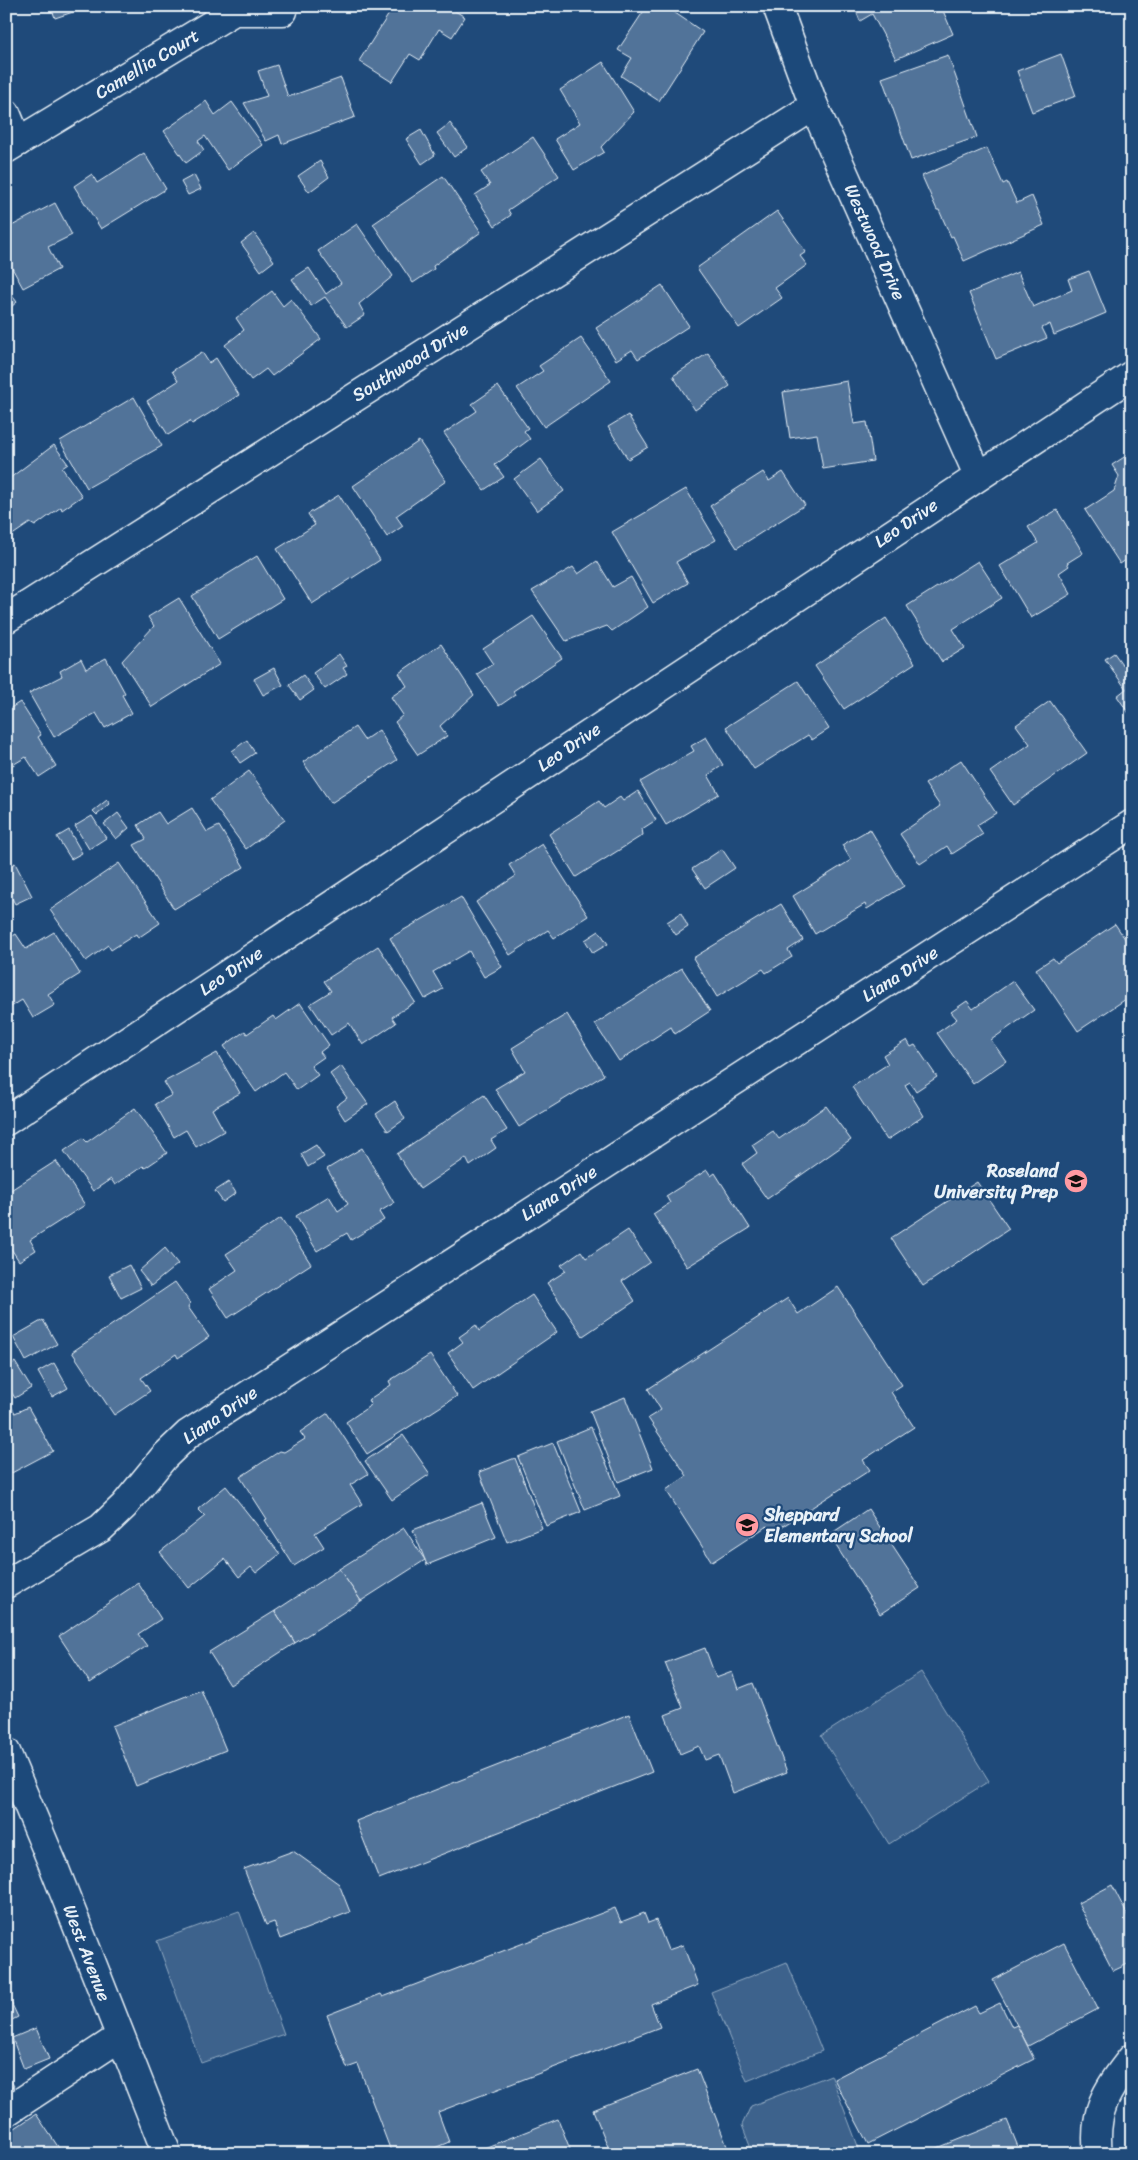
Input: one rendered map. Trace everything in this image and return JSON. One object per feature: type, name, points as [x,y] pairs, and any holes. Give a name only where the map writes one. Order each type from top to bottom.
[{"type":"street","name":"Westwood Drive","points":[[777,6],[814,106],[978,476]]},
{"type":"street","name":"Camellia Court","points":[[6,113],[12,146],[234,11],[283,11]]},
{"type":"street","name":"Southwood Drive","points":[[6,618],[814,106]]},
{"type":"street","name":"Leo Drive","points":[[6,1120],[1132,375]]},
{"type":"street","name":"Liana Drive","points":[[6,1584],[101,1528],[124,1506],[164,1457],[188,1434],[1132,824]]},
{"type":"street","name":"West Avenue","points":[[6,1752],[54,1867],[166,2154]]},
{"type":"street","points":[[6,2112],[120,2038]]},
{"type":"street","points":[[1098,2154],[1098,2114],[1108,2091],[1132,2058]]},
{"type":"shaded area","points":[[921,1672],[989,1781],[889,1844],[821,1736]]},
{"type":"shaded area","points":[[239,1911],[284,2034],[201,2063],[157,1941]]},
{"type":"shaded area","points":[[787,1962],[822,2051],[747,2081],[711,1992]]},
{"type":"shaded area","points":[[831,2075],[861,2154],[753,2154],[742,2125],[751,2106]]},
{"type":"building","points":[[51,6],[91,6],[55,18]]},
{"type":"building","points":[[394,6],[447,6],[465,17],[452,37],[439,29],[420,60],[410,54],[392,82],[359,61]]},
{"type":"building","points":[[647,6],[665,6],[703,32],[659,101],[621,76],[632,58],[618,50]]},
{"type":"building","points":[[854,6],[941,6],[953,34],[896,59],[872,14],[860,21]]},
{"type":"building","points":[[1061,54],[1076,96],[1032,112],[1017,71]]},
{"type":"building","points":[[948,55],[977,137],[911,160],[882,78]]},
{"type":"building","points":[[603,62],[634,112],[601,147],[604,152],[574,170],[555,139],[580,123],[560,90]]},
{"type":"building","points":[[277,65],[288,97],[341,78],[355,117],[282,144],[279,135],[266,141],[244,103],[267,96],[258,71]]},
{"type":"building","points":[[206,101],[215,115],[232,102],[263,145],[228,170],[205,136],[198,141],[204,150],[186,163],[164,131]]},
{"type":"building","points":[[450,123],[468,147],[454,157],[437,133]]},
{"type":"building","points":[[421,130],[435,155],[422,164],[406,139]]},
{"type":"building","points":[[533,137],[559,176],[508,210],[511,215],[495,226],[475,195],[490,185],[481,172]]},
{"type":"building","points":[[987,148],[1003,184],[1007,182],[1017,203],[1032,196],[1044,225],[964,261],[953,236],[951,237],[939,210],[937,210],[922,176]]},
{"type":"building","points":[[144,153],[166,189],[101,229],[74,186],[92,174],[97,183]]},
{"type":"building","points":[[320,161],[329,177],[309,192],[298,176]]},
{"type":"building","points":[[194,175],[201,189],[188,195],[181,182]]},
{"type":"building","points":[[443,176],[481,232],[433,266],[434,269],[413,283],[373,224]]},
{"type":"building","points":[[55,203],[72,235],[48,247],[59,269],[23,288],[6,257],[6,229]]},
{"type":"building","points":[[777,211],[806,252],[800,256],[807,265],[775,288],[782,298],[739,328],[697,268]]},
{"type":"building","points":[[357,224],[393,276],[359,304],[365,315],[347,327],[325,297],[311,306],[292,279],[309,268],[326,294],[341,283],[318,251]]},
{"type":"building","points":[[254,233],[274,261],[261,271],[241,243]]},
{"type":"building","points":[[1089,271],[1106,313],[1054,335],[1050,324],[1042,328],[1047,338],[996,359],[969,293],[1018,272],[1033,307],[1072,290],[1068,279]]},
{"type":"building","points":[[662,285],[689,326],[638,359],[632,350],[616,360],[596,328]]},
{"type":"building","points":[[6,288],[17,302],[6,311]]},
{"type":"building","points":[[272,291],[283,306],[291,299],[321,339],[272,376],[266,369],[251,380],[225,345],[244,330],[236,318]]},
{"type":"building","points":[[581,338],[611,381],[544,427],[517,388],[543,371],[539,366]]},
{"type":"building","points":[[202,352],[209,363],[216,358],[239,395],[192,424],[190,421],[168,435],[147,401],[178,381],[172,371]]},
{"type":"building","points":[[708,353],[730,386],[695,410],[673,376]]},
{"type":"building","points":[[847,381],[854,424],[867,422],[873,461],[823,469],[817,434],[790,438],[783,392]]},
{"type":"building","points":[[498,386],[528,428],[524,431],[530,439],[495,465],[504,477],[484,490],[444,433],[477,411],[472,404]]},
{"type":"building","points":[[134,397],[162,446],[87,488],[60,441]]},
{"type":"building","points":[[628,415],[648,447],[628,459],[608,427]]},
{"type":"building","points":[[419,441],[446,481],[396,516],[403,526],[387,537],[353,486]]},
{"type":"building","points":[[54,445],[68,464],[62,468],[82,496],[62,510],[61,507],[35,526],[30,523],[8,538],[6,535],[6,481]]},
{"type":"building","points":[[1132,452],[1132,556],[1120,564],[1085,510],[1114,491],[1119,476],[1112,465]]},
{"type":"building","points":[[541,459],[564,491],[537,511],[514,479]]},
{"type":"building","points":[[763,472],[769,481],[783,472],[805,505],[737,548],[710,506]]},
{"type":"building","points":[[686,489],[716,540],[676,562],[688,583],[653,603],[612,532]]},
{"type":"building","points":[[339,495],[380,560],[312,604],[277,549],[315,525],[308,514]]},
{"type":"building","points":[[1057,510],[1083,553],[1067,563],[1069,566],[1059,573],[1071,594],[1031,618],[1000,566],[1038,543],[1028,527]]},
{"type":"building","points":[[257,556],[283,599],[218,639],[192,596]]},
{"type":"building","points":[[597,561],[613,587],[631,577],[648,607],[612,631],[607,626],[566,641],[532,591],[573,567],[578,574]]},
{"type":"building","points":[[978,561],[1002,598],[953,629],[965,648],[942,662],[907,606]]},
{"type":"building","points":[[179,598],[220,664],[152,707],[122,661],[154,626],[148,617]]},
{"type":"building","points":[[533,616],[562,658],[513,691],[515,695],[499,706],[477,674],[493,664],[483,649]]},
{"type":"building","points":[[886,618],[915,663],[844,709],[815,666]]},
{"type":"building","points":[[441,644],[474,695],[440,726],[447,736],[418,755],[395,722],[403,715],[391,697],[407,686],[399,673]]},
{"type":"building","points":[[1114,653],[1132,678],[1132,718],[1117,696],[1126,689],[1105,659]]},
{"type":"building","points":[[339,654],[347,666],[343,668],[347,674],[325,689],[313,673]]},
{"type":"building","points":[[106,658],[125,693],[122,695],[132,713],[105,728],[96,713],[54,737],[29,693],[62,676],[60,671],[81,659],[86,669]]},
{"type":"building","points":[[274,668],[283,685],[263,695],[254,679]]},
{"type":"building","points":[[303,675],[314,690],[300,700],[289,685]]},
{"type":"building","points":[[798,681],[829,729],[812,740],[808,735],[754,769],[726,727]]},
{"type":"building","points":[[1050,701],[1087,753],[1013,805],[990,772],[1030,744],[1016,725]]},
{"type":"building","points":[[20,702],[41,735],[38,737],[56,766],[39,777],[26,757],[6,769],[6,711]]},
{"type":"building","points":[[355,727],[364,740],[379,730],[397,760],[331,803],[303,762]]},
{"type":"building","points":[[706,737],[723,765],[708,775],[719,794],[666,825],[640,782],[694,751],[691,746]]},
{"type":"building","points":[[247,740],[255,753],[240,763],[232,751]]},
{"type":"building","points":[[961,760],[996,813],[977,825],[983,834],[952,854],[947,846],[920,864],[900,834],[940,806],[925,784]]},
{"type":"building","points":[[249,771],[285,820],[246,849],[210,800]]},
{"type":"building","points":[[638,791],[656,820],[642,829],[643,835],[576,877],[549,834],[599,801],[604,808],[620,797],[623,801]]},
{"type":"building","points":[[107,800],[110,804],[97,815],[93,811]]},
{"type":"building","points":[[192,808],[207,832],[219,826],[244,867],[174,909],[134,845],[146,839],[138,825],[158,812],[166,824]]},
{"type":"building","points":[[118,813],[129,828],[116,839],[104,824]]},
{"type":"building","points":[[92,816],[106,838],[89,849],[75,826]]},
{"type":"building","points":[[870,829],[904,886],[867,909],[865,904],[815,934],[793,896],[851,860],[842,845]]},
{"type":"building","points":[[69,830],[82,853],[71,859],[57,837]]},
{"type":"building","points":[[542,844],[588,916],[554,938],[548,930],[510,955],[476,902],[516,876],[509,865]]},
{"type":"building","points":[[722,849],[735,868],[705,888],[692,869]]},
{"type":"building","points":[[15,863],[32,896],[15,904],[6,887],[6,868]]},
{"type":"building","points":[[119,863],[160,923],[138,938],[136,934],[111,950],[108,945],[86,961],[50,910]]},
{"type":"building","points":[[461,897],[502,967],[484,977],[469,951],[433,972],[443,989],[425,999],[390,938]]},
{"type":"building","points":[[781,904],[803,940],[788,950],[792,957],[766,973],[763,969],[717,997],[693,958]]},
{"type":"building","points":[[681,913],[688,927],[676,935],[667,922]]},
{"type":"building","points":[[1115,924],[1132,949],[1132,995],[1078,1031],[1036,969],[1053,958],[1057,963]]},
{"type":"building","points":[[599,931],[608,944],[593,953],[585,940]]},
{"type":"building","points":[[54,932],[80,974],[48,994],[55,1005],[33,1018],[22,1000],[6,1010],[6,940],[16,934],[26,949]]},
{"type":"building","points":[[378,946],[415,1002],[392,1017],[396,1023],[363,1045],[349,1023],[331,1035],[310,1004],[331,991],[324,981]]},
{"type":"building","points":[[682,968],[710,1011],[675,1034],[671,1027],[619,1061],[595,1024]]},
{"type":"building","points":[[1013,981],[1034,1010],[991,1040],[1006,1061],[973,1084],[937,1033],[957,1019],[951,1012],[967,1001],[973,1009]]},
{"type":"building","points":[[300,1003],[329,1045],[320,1052],[324,1057],[311,1066],[318,1075],[297,1090],[284,1072],[256,1092],[224,1046],[245,1031],[247,1034],[273,1016],[276,1020]]},
{"type":"building","points":[[567,1014],[604,1075],[519,1127],[495,1089],[525,1071],[512,1048]]},
{"type":"building","points":[[907,1040],[911,1047],[915,1045],[937,1077],[916,1091],[910,1082],[905,1085],[924,1116],[887,1140],[852,1087],[888,1064],[883,1055]]},
{"type":"building","points":[[217,1053],[240,1093],[212,1109],[224,1131],[196,1147],[186,1130],[174,1137],[155,1104],[172,1095],[164,1082]]},
{"type":"building","points":[[341,1066],[368,1104],[345,1120],[336,1106],[347,1098],[330,1074]]},
{"type":"building","points":[[484,1095],[507,1130],[491,1140],[496,1148],[470,1166],[466,1158],[420,1189],[397,1154]]},
{"type":"building","points":[[395,1101],[405,1119],[388,1131],[376,1114]]},
{"type":"building","points":[[826,1106],[851,1140],[767,1199],[742,1164],[757,1153],[752,1145],[773,1131],[779,1139]]},
{"type":"building","points":[[135,1108],[167,1153],[145,1168],[143,1166],[115,1185],[111,1179],[93,1191],[64,1151],[83,1138],[87,1142]]},
{"type":"building","points":[[316,1145],[324,1157],[308,1167],[301,1154]]},
{"type":"building","points":[[362,1148],[394,1203],[379,1212],[384,1220],[351,1240],[347,1233],[317,1251],[296,1216],[329,1196],[338,1211],[348,1204],[327,1169]]},
{"type":"building","points":[[56,1161],[85,1205],[30,1240],[36,1250],[19,1261],[6,1241],[6,1193]]},
{"type":"building","points":[[707,1170],[711,1176],[715,1173],[750,1228],[687,1267],[653,1214],[670,1203],[666,1196]]},
{"type":"building","points":[[229,1182],[236,1193],[223,1202],[215,1191]]},
{"type":"building","points":[[977,1182],[1009,1229],[923,1286],[891,1238]]},
{"type":"building","points":[[281,1218],[311,1264],[228,1318],[209,1289],[237,1270],[226,1254]]},
{"type":"building","points":[[628,1230],[650,1262],[622,1281],[635,1301],[583,1336],[547,1283],[566,1271],[561,1265],[581,1251],[586,1258]]},
{"type":"building","points":[[165,1248],[178,1264],[151,1286],[139,1271]]},
{"type":"building","points":[[129,1265],[141,1288],[121,1298],[109,1275]]},
{"type":"building","points":[[175,1282],[190,1303],[188,1307],[209,1337],[178,1358],[176,1354],[141,1378],[150,1391],[114,1415],[72,1352]]},
{"type":"building","points":[[838,1287],[902,1385],[891,1392],[914,1427],[863,1460],[870,1470],[772,1533],[767,1526],[712,1562],[666,1490],[687,1476],[648,1418],[661,1410],[648,1389],[788,1298],[798,1314]]},
{"type":"building","points":[[532,1295],[557,1332],[473,1390],[448,1353],[463,1342],[459,1337],[476,1325],[479,1331]]},
{"type":"building","points":[[43,1320],[57,1344],[26,1361],[13,1337]]},
{"type":"building","points":[[430,1355],[457,1396],[367,1454],[346,1422],[371,1405],[368,1400],[391,1385],[389,1381]]},
{"type":"building","points":[[15,1362],[31,1388],[15,1398],[6,1384],[6,1368]]},
{"type":"building","points":[[54,1363],[68,1388],[52,1397],[38,1372]]},
{"type":"building","points":[[6,1397],[15,1413],[28,1407],[53,1451],[6,1476]]},
{"type":"building","points":[[625,1397],[653,1468],[618,1482],[590,1411]]},
{"type":"building","points":[[328,1413],[368,1474],[350,1485],[362,1504],[315,1533],[324,1547],[294,1566],[240,1477],[280,1451],[284,1452],[305,1439],[300,1432]]},
{"type":"building","points":[[591,1427],[620,1496],[585,1510],[557,1441]]},
{"type":"building","points":[[403,1435],[430,1474],[392,1500],[365,1461]]},
{"type":"building","points":[[553,1443],[581,1512],[546,1526],[518,1457]]},
{"type":"building","points":[[515,1458],[542,1528],[507,1542],[479,1472]]},
{"type":"building","points":[[226,1486],[280,1554],[256,1573],[251,1567],[239,1577],[225,1559],[189,1588],[160,1552],[205,1516],[198,1509]]},
{"type":"building","points":[[482,1503],[496,1537],[427,1565],[413,1530]]},
{"type":"building","points":[[868,1509],[920,1588],[880,1614],[829,1535]]},
{"type":"building","points":[[404,1528],[425,1560],[361,1601],[339,1569]]},
{"type":"building","points":[[339,1569],[361,1601],[295,1643],[275,1611]]},
{"type":"building","points":[[138,1583],[161,1619],[138,1634],[147,1646],[90,1683],[59,1636]]},
{"type":"building","points":[[275,1611],[295,1643],[230,1685],[209,1652]]},
{"type":"building","points":[[705,1648],[716,1678],[732,1672],[738,1689],[753,1683],[787,1772],[733,1793],[719,1755],[705,1760],[699,1746],[680,1754],[665,1715],[683,1708],[665,1663]]},
{"type":"building","points":[[201,1690],[226,1750],[136,1786],[112,1726]]},
{"type":"building","points":[[629,1714],[652,1772],[379,1879],[356,1821]]},
{"type":"building","points":[[293,1851],[339,1884],[350,1912],[280,1939],[274,1922],[266,1925],[244,1869]]},
{"type":"building","points":[[1112,1885],[1132,1924],[1132,1962],[1113,1971],[1078,1903]]},
{"type":"building","points":[[615,1908],[621,1922],[644,1913],[648,1923],[656,1920],[668,1950],[683,1945],[698,1985],[651,2004],[660,2027],[438,2112],[449,2142],[420,2154],[392,2154],[358,2064],[347,2068],[327,2015],[381,1994],[383,1997]]},
{"type":"building","points":[[1064,1943],[1098,2009],[1028,2046],[993,1980]]},
{"type":"building","points":[[6,1992],[18,2017],[6,2023]]},
{"type":"building","points":[[1000,2003],[1012,2027],[1017,2025],[1034,2059],[868,2144],[834,2079],[975,2006],[979,2013]]},
{"type":"building","points":[[36,2028],[49,2059],[24,2069],[12,2038]]},
{"type":"building","points":[[697,2069],[730,2154],[611,2154],[593,2110]]},
{"type":"building","points":[[6,2074],[14,2086],[6,2091]]},
{"type":"building","points":[[36,2114],[63,2154],[6,2154],[6,2134]]},
{"type":"building","points":[[558,2119],[572,2154],[469,2154]]},
{"type":"building","points":[[1007,2120],[1021,2154],[931,2154],[930,2151]]},
{"type":"place","name":"Roseland University Prep","points":[[1076,1181]]},
{"type":"place","name":"Sheppard Elementary School","points":[[747,1525]]}]
